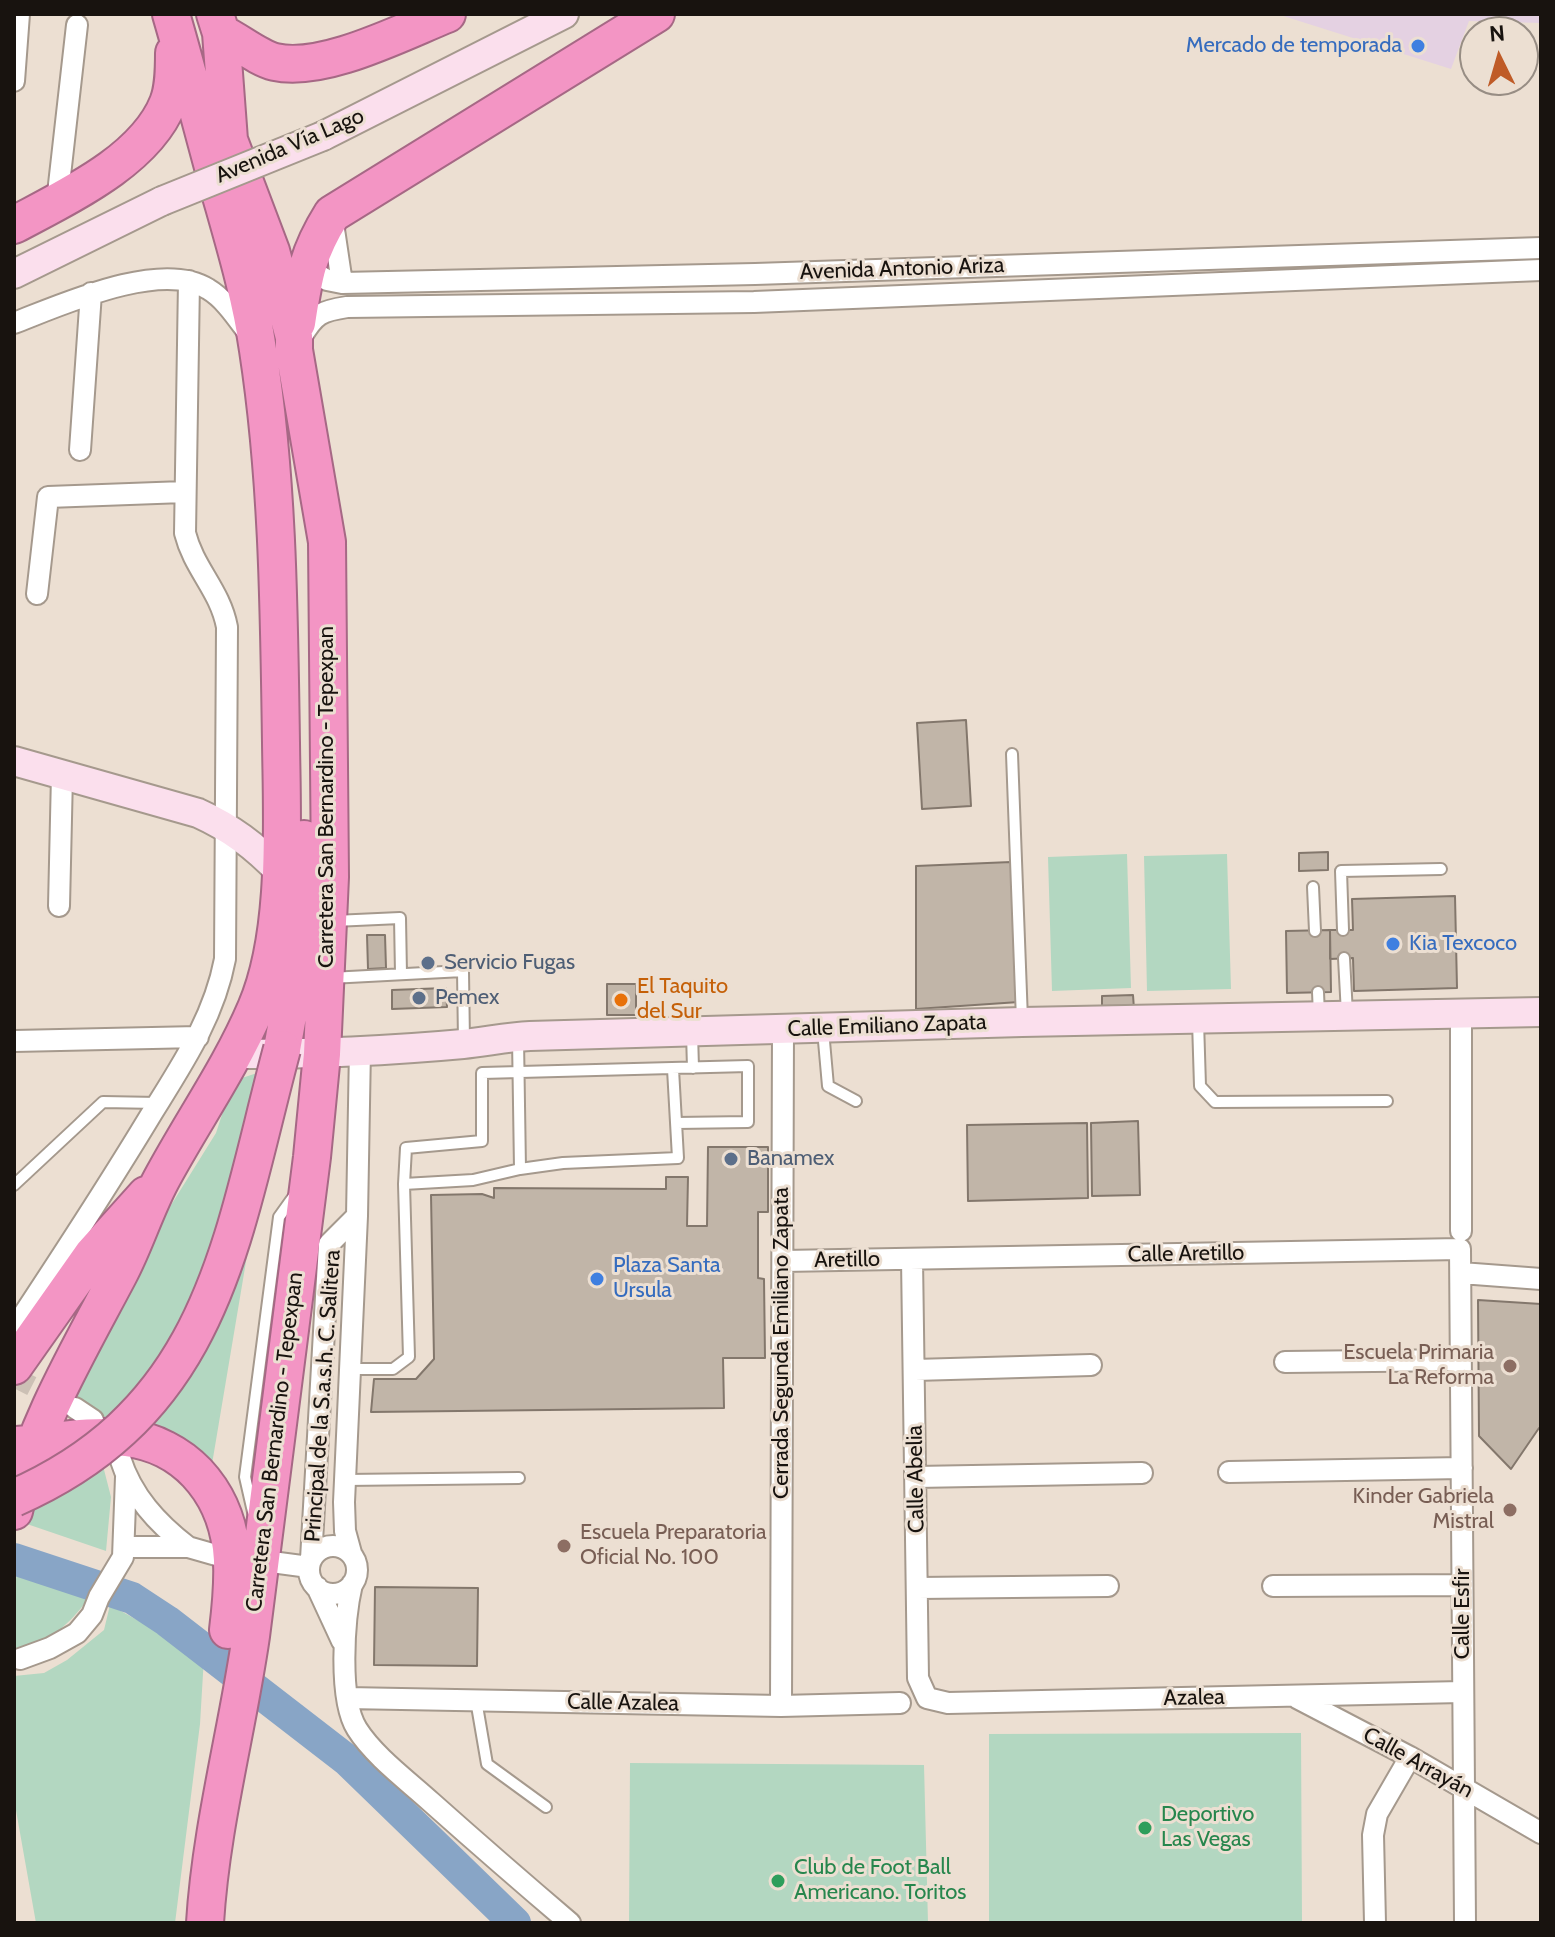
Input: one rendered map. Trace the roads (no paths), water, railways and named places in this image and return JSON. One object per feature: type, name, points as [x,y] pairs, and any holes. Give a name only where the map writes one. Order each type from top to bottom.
[{"type":"highway","points":[[217,20],[272,62],[291,64],[343,55],[447,14]]},
{"type":"highway","points":[[280,344],[306,267],[319,235],[332,214],[656,14]]},
{"type":"highway","points":[[14,225],[57,202],[138,148],[156,126],[169,101],[174,70],[173,19]]},
{"type":"highway","name":"Carretera San Bernardino - Tepexpan","points":[[15,1503],[25,1444],[62,1383],[135,1241],[159,1183],[235,1054],[258,1005],[269,968],[280,872],[282,791],[278,536],[270,436],[280,344],[236,250],[173,19]]},
{"type":"highway","name":"Carretera San Bernardino - Tepexpan","points":[[204,1912],[240,1625],[271,1556],[322,1054],[330,877],[327,542],[280,344],[271,251],[229,140],[217,20]]},
{"type":"highway","points":[[15,1503],[123,1430],[153,1399],[182,1358],[202,1322],[230,1244],[282,1049],[298,961],[304,907],[304,801],[293,465],[280,344],[229,140]]},
{"type":"highway","points":[[14,1366],[107,1235],[159,1183]]},
{"type":"highway","points":[[25,1444],[128,1438],[170,1452],[189,1465],[209,1485],[229,1530],[240,1625]]},
{"type":"main road","name":"Avenida Vía Lago","points":[[14,274],[162,201],[323,136],[564,14]]},
{"type":"main road","points":[[14,761],[198,813],[226,825],[252,843],[280,872]]},
{"type":"main road","name":"Calle Emiliano Zapata","points":[[235,1054],[322,1054],[464,1044],[518,1036],[1198,1019],[1328,1008],[1461,1013],[1541,1012]]},
{"type":"street","points":[[14,81],[19,14]]},
{"type":"street","points":[[57,202],[77,25]]},
{"type":"street","points":[[332,214],[342,283]]},
{"type":"street","name":"Avenida Antonio Ariza","points":[[271,251],[327,280],[342,283],[755,274],[1541,248]]},
{"type":"street","name":"Avenida Antonio Ariza","points":[[280,344],[329,309],[347,307],[754,302],[1541,270]]},
{"type":"street","points":[[754,302],[755,274]]},
{"type":"street","points":[[14,323],[91,293],[164,279],[189,281],[208,288],[230,309],[280,344]]},
{"type":"street","points":[[14,1329],[120,1167],[198,1037],[219,990],[225,959],[227,627],[223,607],[190,552],[185,533],[189,281]]},
{"type":"street","points":[[80,450],[91,293]]},
{"type":"street","points":[[37,594],[48,497],[184,492]]},
{"type":"street","points":[[59,906],[62,775]]},
{"type":"street","name":"Calle Esfir","points":[[1461,1013],[1465,1923]]},
{"type":"street","name":"Cerrada Segunda Emiliano Zapata","points":[[781,1706],[783,1029]]},
{"type":"street","points":[[14,1041],[198,1037]]},
{"type":"street","points":[[360,1049],[357,1216],[344,1502],[345,1531],[357,1569],[346,1616],[347,1698],[356,1728],[389,1765],[570,1923]]},
{"type":"street","name":"Principal de la S.a.s.h. C. Salitera","points":[[314,1558],[329,1244],[357,1216]]},
{"type":"street","name":"Calle Aretillo","points":[[912,1259],[1460,1240]]},
{"type":"street","name":"Aretillo","points":[[783,1261],[912,1259]]},
{"type":"street","name":"Calle Abelia","points":[[912,1259],[918,1678],[927,1698]]},
{"type":"street","points":[[1461,1273],[1541,1279]]},
{"type":"street","points":[[1285,1362],[1461,1360]]},
{"type":"street","points":[[915,1370],[1091,1365]]},
{"type":"street","points":[[321,1393],[349,1395]]},
{"type":"street","points":[[75,1408],[93,1420]]},
{"type":"street","points":[[20,1659],[50,1648],[77,1633],[92,1615],[123,1552],[123,1468],[151,1514],[188,1547]]},
{"type":"street","points":[[1229,1472],[1462,1468]]},
{"type":"street","points":[[916,1477],[1142,1473]]},
{"type":"street","points":[[344,1502],[338,1523],[314,1558],[309,1574],[345,1648]]},
{"type":"street","points":[[271,1556],[314,1558],[337,1546],[351,1553]]},
{"type":"street","points":[[123,1552],[188,1547],[216,1555]]},
{"type":"street","points":[[317,1587],[331,1594],[339,1593],[352,1584]]},
{"type":"street","points":[[1273,1586],[1462,1585]]},
{"type":"street","points":[[918,1588],[1108,1586]]},
{"type":"street","name":"Azalea","points":[[927,1698],[948,1703],[1462,1692]]},
{"type":"street","name":"Calle Arrayán","points":[[1294,1696],[1410,1757],[1541,1833]]},
{"type":"street","name":"Calle Azalea","points":[[347,1698],[781,1706],[900,1703]]},
{"type":"street","points":[[1375,1923],[1373,1835],[1377,1814],[1410,1757]]},
{"type":"lane","points":[[1012,754],[1022,1022]]},
{"type":"lane","points":[[1343,930],[1341,871],[1441,869]]},
{"type":"lane","points":[[1313,887],[1315,931]]},
{"type":"lane","points":[[328,921],[400,918],[401,974]]},
{"type":"lane","points":[[1328,1008],[1344,958]]},
{"type":"lane","points":[[325,978],[463,971],[464,1044]]},
{"type":"lane","points":[[1198,1019],[1200,1086],[1215,1102],[1387,1101]]},
{"type":"lane","points":[[823,1028],[828,1086],[856,1101]]},
{"type":"lane","points":[[692,1031],[693,1068]]},
{"type":"lane","points":[[518,1036],[520,1169]]},
{"type":"lane","points":[[350,1369],[393,1369],[409,1357],[404,1184],[406,1148],[482,1141],[482,1073],[748,1066],[748,1122],[676,1123]]},
{"type":"lane","points":[[404,1184],[473,1180],[520,1169],[587,1161],[678,1158],[673,1069]]},
{"type":"lane","points":[[14,1185],[103,1102],[158,1103]]},
{"type":"lane","points":[[345,1480],[519,1478]]},
{"type":"lane","points":[[476,1700],[487,1764],[546,1807]]},
{"type":"waterway","points":[[14,1559],[132,1598],[167,1621],[347,1760],[515,1923]]},
{"type":"tunnel","points":[[14,1377],[61,1401]]},
{"type":"place","name":"Mercado de temporada","points":[[1418,46]]},
{"type":"place","name":"Kia Texcoco","points":[[1393,944]]},
{"type":"place","name":"Servicio Fugas","points":[[428,963]]},
{"type":"place","name":"Pemex","points":[[419,998]]},
{"type":"place","name":"El Taquito del Sur","points":[[621,1000]]},
{"type":"place","name":"Banamex","points":[[731,1159]]},
{"type":"place","name":"Plaza Santa Ursula","points":[[597,1279]]},
{"type":"place","name":"Escuela Primaria La Reforma","points":[[1510,1366]]},
{"type":"place","name":"Kinder Gabriela Mistral","points":[[1510,1510]]},
{"type":"place","name":"Escuela Preparatoria Oficial No. 100","points":[[564,1546]]},
{"type":"place","name":"Deportivo Las Vegas","points":[[1145,1828]]},
{"type":"place","name":"Club de Foot Ball Americano. Toritos","points":[[778,1881]]}]
